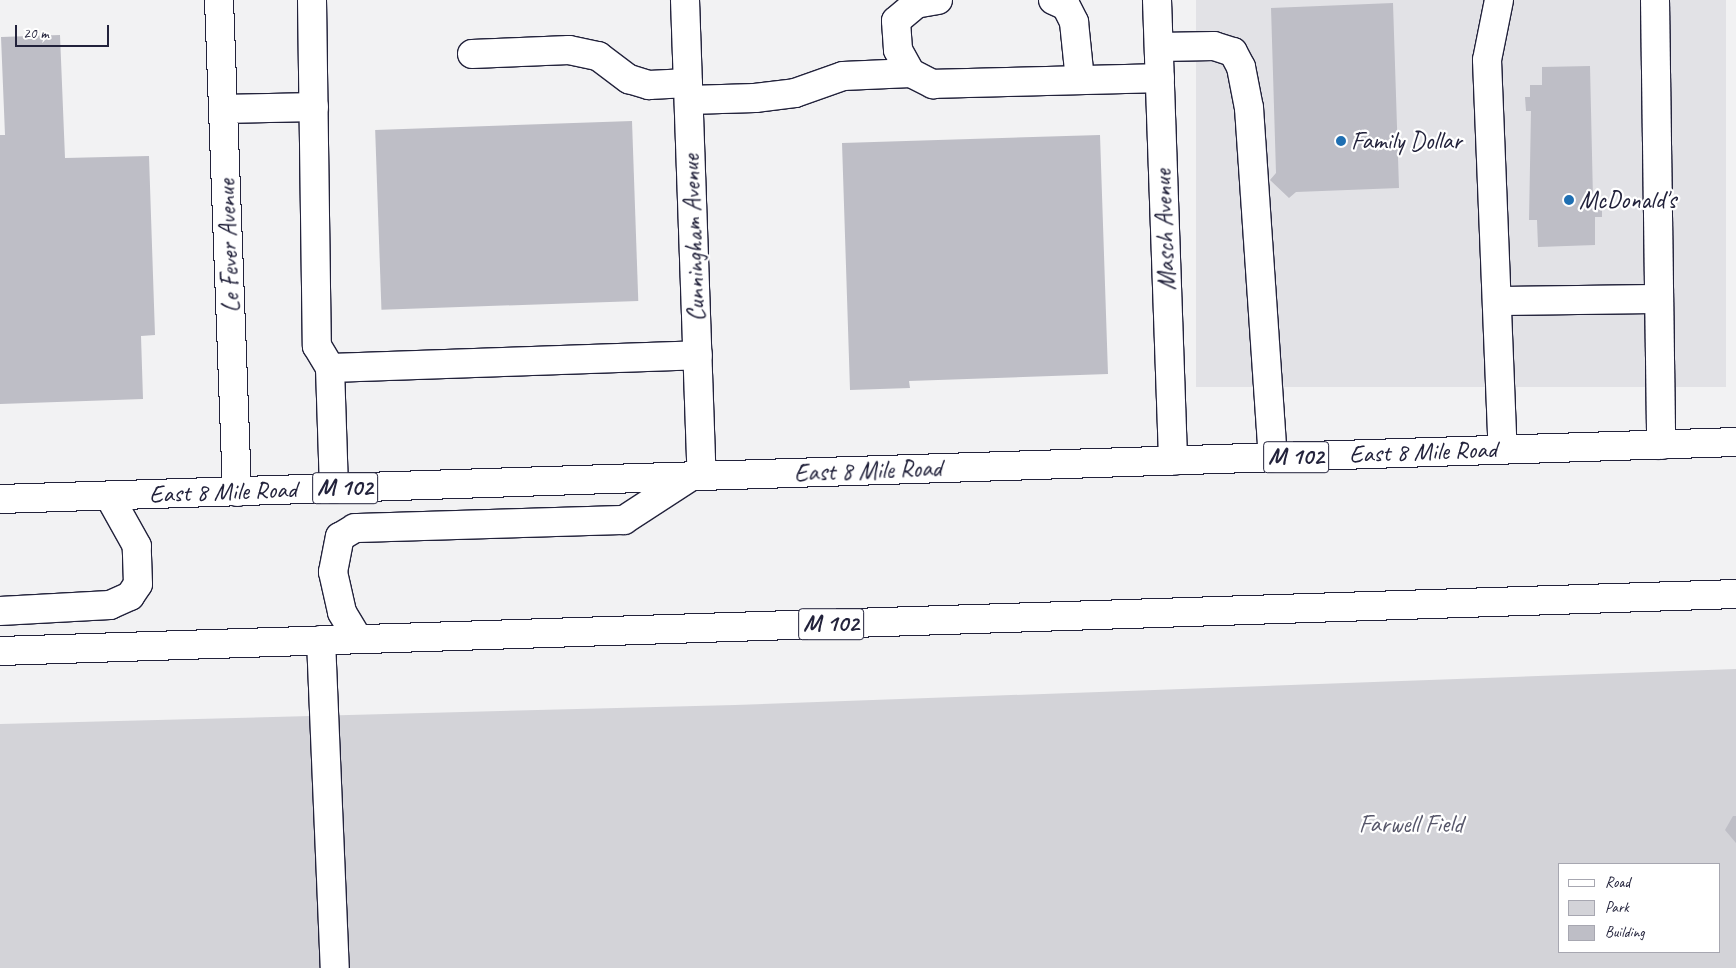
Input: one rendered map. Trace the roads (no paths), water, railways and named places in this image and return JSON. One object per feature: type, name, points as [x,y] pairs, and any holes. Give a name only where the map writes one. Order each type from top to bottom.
[{"type":"main road","name":"Le Fever Avenue","points":[[219,0],[238,492]]},
{"type":"main road","points":[[312,0],[317,346],[330,368],[334,489]]},
{"type":"main road","name":"Cunningham Avenue","points":[[685,0],[698,355],[696,477]]},
{"type":"main road","points":[[911,73],[898,50],[896,21],[916,4],[938,0]]},
{"type":"main road","points":[[1053,0],[1066,6],[1074,22],[1080,80]]},
{"type":"main road","name":"Masch Avenue","points":[[1157,0],[1173,461]]},
{"type":"main road","points":[[1499,0],[1487,60],[1502,450]]},
{"type":"main road","points":[[1655,0],[1660,445]]},
{"type":"main road","points":[[1159,47],[1214,46],[1233,52],[1242,73],[1249,108],[1273,457]]},
{"type":"main road","points":[[472,54],[569,50],[598,56],[629,79],[649,85],[755,98],[795,93],[843,76],[911,73],[933,84],[1160,78]]},
{"type":"main road","points":[[224,109],[314,107]]},
{"type":"main road","points":[[1497,301],[1659,299]]},
{"type":"main road","points":[[330,368],[698,355]]},
{"type":"main road","name":"East 8 Mile Road","points":[[0,499],[1736,442]]},
{"type":"main road","points":[[358,639],[342,612],[333,572],[340,537],[355,528],[624,520],[696,477]]},
{"type":"main road","points":[[0,611],[110,605],[130,596],[138,584],[137,546],[109,496]]},
{"type":"main road","name":"M 102","points":[[0,652],[1736,594]]},
{"type":"main road","points":[[321,640],[335,968]]},
{"type":"place","name":"Family Dollar","points":[[1341,141]]},
{"type":"place","name":"McDonald's","points":[[1569,200]]},
{"type":"park label","name":"Farwell Field","points":[[1411,824]]}]
